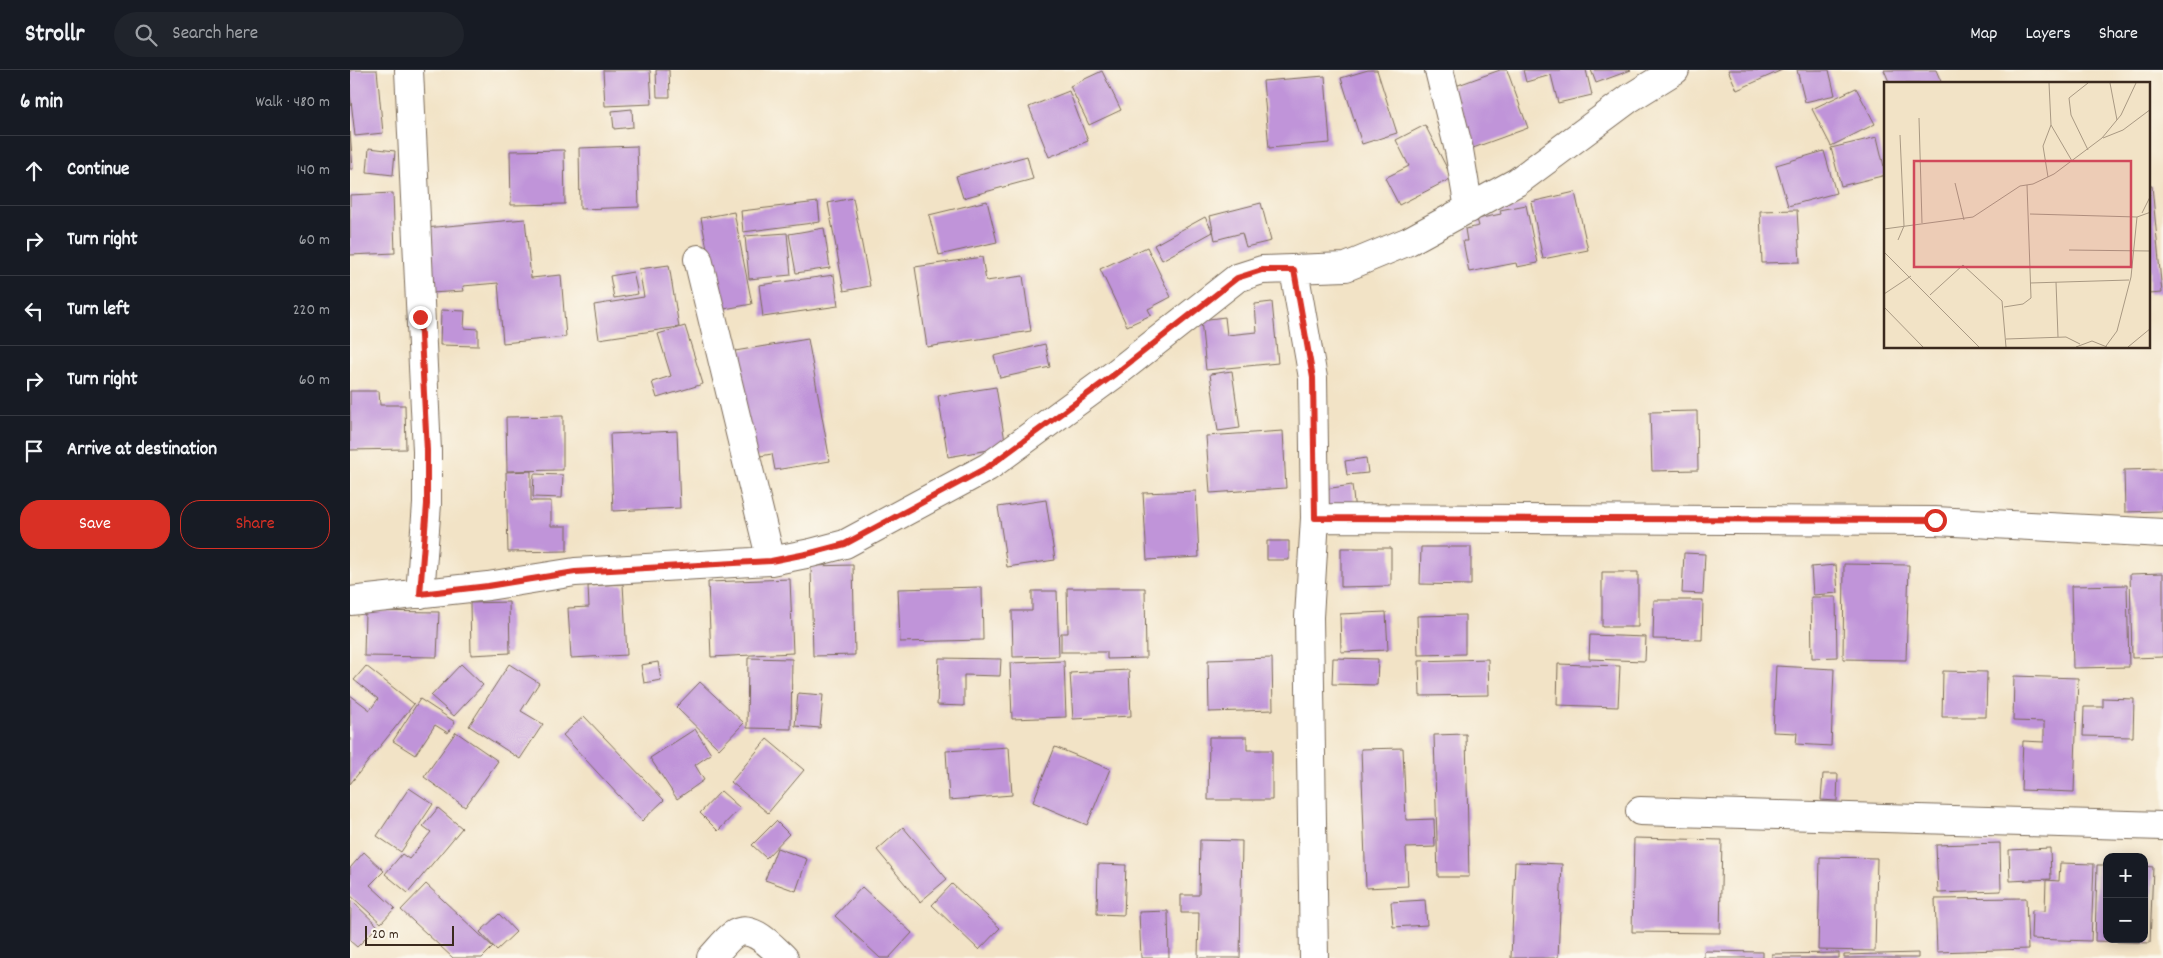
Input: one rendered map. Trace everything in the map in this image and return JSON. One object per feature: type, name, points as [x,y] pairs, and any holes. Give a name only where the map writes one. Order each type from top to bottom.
[{"type":"street","points":[[409,70],[427,451],[427,504],[420,594]]},
{"type":"street","points":[[1439,70],[1459,150],[1469,209]]},
{"type":"street","points":[[350,601],[488,586],[575,572],[771,561],[845,544],[988,467],[1115,374],[1237,278],[1262,270],[1294,270],[1346,266],[1409,240],[1517,182],[1630,98],[1670,72]]},
{"type":"street","points":[[698,259],[771,561]]},
{"type":"street","points":[[1294,270],[1313,378],[1315,518],[1309,617],[1314,958]]},
{"type":"street","points":[[1315,518],[1935,520],[2163,533]]},
{"type":"street","points":[[1640,811],[2163,826]]},
{"type":"street","points":[[711,958],[734,933],[747,931],[761,937],[784,958]]},
{"type":"building","points":[[350,70],[377,70],[383,133],[355,136],[350,92]]},
{"type":"building","points":[[603,70],[650,70],[652,104],[605,106]]},
{"type":"building","points":[[656,70],[669,70],[670,97],[657,97]]},
{"type":"building","points":[[1368,70],[1377,70],[1397,133],[1362,144],[1341,78]]},
{"type":"building","points":[[1500,70],[1507,70],[1528,128],[1473,148],[1450,88]]},
{"type":"building","points":[[1523,70],[1586,70],[1592,95],[1558,103],[1551,75],[1526,82]]},
{"type":"building","points":[[1591,70],[1631,70],[1596,83]]},
{"type":"building","points":[[1728,70],[1782,70],[1737,90]]},
{"type":"building","points":[[1797,70],[1829,70],[1835,95],[1805,102]]},
{"type":"building","points":[[1884,70],[1936,70],[1941,82],[1889,82]]},
{"type":"building","points":[[1102,71],[1121,110],[1089,125],[1070,86]]},
{"type":"building","points":[[1325,76],[1330,143],[1269,148],[1263,81]]},
{"type":"building","points":[[1856,88],[1875,124],[1831,146],[1812,109]]},
{"type":"building","points":[[1069,91],[1088,141],[1049,157],[1029,107]]},
{"type":"building","points":[[632,109],[633,127],[614,129],[612,111]]},
{"type":"building","points":[[1425,125],[1452,178],[1399,205],[1385,178],[1409,166],[1396,140]]},
{"type":"building","points":[[350,132],[353,169],[350,169]]},
{"type":"building","points":[[1877,137],[1884,167],[1884,175],[1841,186],[1831,148]]},
{"type":"building","points":[[637,146],[639,207],[580,209],[579,148]]},
{"type":"building","points":[[369,148],[395,151],[393,175],[367,172]]},
{"type":"building","points":[[564,150],[565,204],[511,205],[510,151]]},
{"type":"building","points":[[1824,151],[1836,193],[1788,206],[1776,165]]},
{"type":"building","points":[[1027,156],[1033,179],[963,198],[956,176]]},
{"type":"building","points":[[2150,186],[2152,186],[2162,293],[2150,294]]},
{"type":"building","points":[[1575,192],[1588,250],[1543,259],[1531,202]]},
{"type":"building","points":[[393,193],[395,253],[350,255],[350,195]]},
{"type":"building","points":[[853,198],[870,286],[844,291],[828,203]]},
{"type":"building","points":[[987,201],[997,242],[939,255],[929,215]]},
{"type":"building","points":[[818,202],[820,222],[743,232],[741,211]]},
{"type":"building","points":[[1261,203],[1271,241],[1246,247],[1242,233],[1215,240],[1210,216]]},
{"type":"building","points":[[1526,205],[1538,263],[1517,267],[1516,263],[1469,272],[1463,241],[1467,241],[1465,229],[1479,226],[1477,219],[1501,214],[1500,210]]},
{"type":"building","points":[[1797,210],[1800,262],[1762,263],[1760,211]]},
{"type":"building","points":[[734,212],[752,304],[719,310],[701,218]]},
{"type":"building","points":[[1205,217],[1213,232],[1162,260],[1154,245]]},
{"type":"building","points":[[525,219],[531,278],[561,275],[566,337],[503,343],[498,283],[463,286],[464,291],[431,293],[425,228]]},
{"type":"building","points":[[824,228],[830,268],[796,273],[789,234]]},
{"type":"building","points":[[787,233],[791,275],[749,279],[745,236]]},
{"type":"building","points":[[1147,247],[1171,297],[1148,309],[1151,315],[1127,326],[1100,269]]},
{"type":"building","points":[[982,257],[986,281],[1023,276],[1031,331],[927,347],[915,267]]},
{"type":"building","points":[[669,265],[679,327],[599,339],[594,305],[644,297],[639,269]]},
{"type":"building","points":[[633,272],[638,294],[614,298],[610,276]]},
{"type":"building","points":[[834,275],[838,306],[763,317],[759,285]]},
{"type":"building","points":[[1272,302],[1278,363],[1206,370],[1201,320],[1225,317],[1227,335],[1257,332],[1255,304]]},
{"type":"building","points":[[441,310],[465,311],[464,328],[478,329],[478,346],[440,345]]},
{"type":"building","points":[[685,326],[703,384],[657,398],[652,382],[671,376],[658,334]]},
{"type":"building","points":[[808,339],[830,461],[775,470],[772,454],[754,457],[735,351]]},
{"type":"building","points":[[1045,344],[1050,367],[1000,378],[994,356]]},
{"type":"building","points":[[1232,371],[1240,428],[1218,431],[1210,374]]},
{"type":"building","points":[[996,387],[1006,447],[948,457],[938,396]]},
{"type":"building","points":[[350,391],[379,391],[380,405],[405,405],[406,449],[350,450]]},
{"type":"building","points":[[1697,411],[1698,470],[1652,471],[1650,412]]},
{"type":"building","points":[[563,416],[563,470],[507,471],[506,417]]},
{"type":"building","points":[[677,431],[680,508],[613,511],[610,434]]},
{"type":"building","points":[[1283,431],[1286,488],[1210,493],[1206,436]]},
{"type":"building","points":[[1366,458],[1368,473],[1347,475],[1345,461]]},
{"type":"building","points":[[2163,469],[2163,511],[2125,512],[2124,470]]},
{"type":"building","points":[[531,471],[531,501],[551,501],[551,526],[567,526],[567,551],[508,552],[506,472]]},
{"type":"building","points":[[534,474],[563,475],[562,498],[533,497]]},
{"type":"building","points":[[1352,485],[1355,511],[1329,514],[1325,489]]},
{"type":"building","points":[[1196,491],[1199,557],[1147,560],[1143,493]]},
{"type":"building","points":[[1046,500],[1055,560],[1007,567],[998,507]]},
{"type":"building","points":[[1267,541],[1289,541],[1289,560],[1267,560]]},
{"type":"building","points":[[1421,547],[1471,547],[1471,585],[1420,584]]},
{"type":"building","points":[[1341,548],[1391,548],[1391,586],[1341,587]]},
{"type":"building","points":[[1684,553],[1705,554],[1703,594],[1682,593]]},
{"type":"building","points":[[1844,564],[1909,565],[1906,660],[1843,659]]},
{"type":"building","points":[[853,565],[855,655],[813,656],[811,566]]},
{"type":"building","points":[[1836,565],[1838,593],[1813,595],[1811,567]]},
{"type":"building","points":[[1602,572],[1638,572],[1638,627],[1602,627]]},
{"type":"building","points":[[2163,573],[2163,657],[2132,658],[2130,574]]},
{"type":"building","points":[[790,579],[793,653],[711,657],[708,582]]},
{"type":"building","points":[[623,584],[627,655],[571,658],[568,608],[589,607],[588,586]]},
{"type":"building","points":[[2127,585],[2129,667],[2073,668],[2071,586]]},
{"type":"building","points":[[982,587],[983,640],[900,642],[898,589]]},
{"type":"building","points":[[1067,588],[1145,588],[1146,658],[1107,659],[1107,652],[1061,652],[1061,633],[1068,633]]},
{"type":"building","points":[[1032,591],[1057,591],[1059,656],[1013,657],[1012,611],[1032,611]]},
{"type":"building","points":[[1811,597],[1836,597],[1837,657],[1812,658]]},
{"type":"building","points":[[1654,600],[1703,600],[1702,640],[1653,639]]},
{"type":"building","points":[[509,602],[510,653],[471,655],[470,603]]},
{"type":"building","points":[[365,611],[439,612],[437,657],[364,656]]},
{"type":"building","points":[[1386,612],[1388,650],[1341,652],[1340,614]]},
{"type":"building","points":[[1465,615],[1465,654],[1418,655],[1417,616]]},
{"type":"building","points":[[1590,635],[1646,637],[1645,661],[1589,659]]},
{"type":"building","points":[[748,658],[792,659],[791,729],[747,728]]},
{"type":"building","points":[[939,658],[1001,659],[1000,676],[964,675],[964,706],[937,705]]},
{"type":"building","points":[[1272,658],[1273,710],[1209,712],[1208,660]]},
{"type":"building","points":[[1333,658],[1378,659],[1377,685],[1332,684]]},
{"type":"building","points":[[1488,659],[1489,695],[1420,696],[1419,661]]},
{"type":"building","points":[[1064,661],[1066,717],[1012,719],[1010,663]]},
{"type":"building","points":[[658,662],[661,680],[644,683],[641,665]]},
{"type":"building","points":[[461,664],[483,685],[454,716],[431,696]]},
{"type":"building","points":[[509,664],[539,683],[521,711],[543,724],[520,759],[469,726]]},
{"type":"building","points":[[1558,664],[1620,666],[1618,707],[1557,705]]},
{"type":"building","points":[[366,666],[414,704],[350,784],[350,695],[370,710],[378,699],[354,680]]},
{"type":"building","points":[[1776,666],[1834,669],[1831,746],[1796,744],[1797,733],[1773,732]]},
{"type":"building","points":[[1129,670],[1131,716],[1073,719],[1070,673]]},
{"type":"building","points":[[1943,671],[1987,672],[1986,717],[1942,717]]},
{"type":"building","points":[[2014,676],[2078,678],[2074,792],[2021,790],[2023,741],[2044,742],[2044,722],[2013,721]]},
{"type":"building","points":[[700,682],[744,723],[719,749],[676,707]]},
{"type":"building","points":[[798,693],[823,695],[820,728],[795,726]]},
{"type":"building","points":[[2103,698],[2134,699],[2133,737],[2083,736],[2084,707],[2103,707]]},
{"type":"building","points":[[420,699],[455,722],[448,733],[435,725],[415,755],[393,741]]},
{"type":"building","points":[[584,716],[664,800],[642,821],[563,735]]},
{"type":"building","points":[[695,729],[711,754],[695,765],[704,780],[677,799],[650,758]]},
{"type":"building","points":[[456,732],[498,761],[465,807],[424,777]]},
{"type":"building","points":[[1466,734],[1469,877],[1438,877],[1434,735]]},
{"type":"building","points":[[1209,737],[1247,737],[1247,750],[1272,750],[1272,800],[1208,800]]},
{"type":"building","points":[[767,739],[804,770],[768,813],[731,782]]},
{"type":"building","points":[[1009,747],[1012,795],[949,800],[946,751]]},
{"type":"building","points":[[1055,747],[1110,769],[1087,825],[1033,802]]},
{"type":"building","points":[[1403,748],[1406,820],[1434,819],[1435,847],[1406,848],[1408,886],[1366,888],[1361,749]]},
{"type":"building","points":[[1823,774],[1838,774],[1837,801],[1821,800]]},
{"type":"building","points":[[409,788],[433,804],[401,852],[377,836]]},
{"type":"building","points":[[721,791],[740,808],[718,831],[700,813]]},
{"type":"building","points":[[438,808],[462,828],[408,893],[385,874],[402,854],[409,859],[431,832],[423,826]]},
{"type":"building","points":[[776,821],[789,834],[766,858],[752,845]]},
{"type":"building","points":[[903,827],[947,879],[920,902],[877,850]]},
{"type":"building","points":[[1634,838],[1722,840],[1720,933],[1632,932]]},
{"type":"building","points":[[1200,840],[1242,841],[1240,958],[1198,958],[1199,913],[1181,913],[1181,895],[1199,895]]},
{"type":"building","points":[[2000,843],[2001,891],[1938,893],[1936,845]]},
{"type":"building","points":[[777,848],[807,859],[796,891],[765,880]]},
{"type":"building","points":[[2050,848],[2051,879],[2010,881],[2009,850]]},
{"type":"building","points":[[364,852],[384,871],[370,885],[395,908],[381,923],[350,895],[350,868]]},
{"type":"building","points":[[1820,857],[1877,858],[1875,951],[1818,950]]},
{"type":"building","points":[[1515,862],[1562,864],[1558,958],[1511,958]]},
{"type":"building","points":[[2060,863],[2094,864],[2091,941],[2031,939],[2032,910],[2045,911],[2046,880],[2059,881]]},
{"type":"building","points":[[1098,864],[1126,865],[1124,915],[1097,914]]},
{"type":"building","points":[[2097,865],[2103,865],[2103,941],[2095,941]]},
{"type":"building","points":[[2148,866],[2153,867],[2150,943],[2148,943]]},
{"type":"building","points":[[426,884],[493,947],[482,958],[453,958],[401,910]]},
{"type":"building","points":[[952,884],[1000,928],[979,950],[932,905]]},
{"type":"building","points":[[862,887],[912,933],[889,958],[880,958],[835,916]]},
{"type":"building","points":[[2026,898],[2028,949],[1937,952],[1935,899]]},
{"type":"building","points":[[351,900],[378,926],[357,947],[350,941]]},
{"type":"building","points":[[1425,900],[1427,925],[1393,927],[1391,902]]},
{"type":"building","points":[[1168,911],[1169,958],[1141,958],[1139,912]]},
{"type":"building","points":[[499,914],[516,932],[497,950],[480,932]]},
{"type":"building","points":[[1704,951],[1763,952],[1763,958],[1704,958]]},
{"type":"building","points":[[1839,953],[1839,958],[1772,958],[1772,954]]},
{"type":"building","points":[[1918,953],[1918,958],[1844,958],[1844,955]]},
{"type":"route","points":[[420,317],[427,451],[427,504],[420,594],[488,586],[575,572],[771,561],[845,544],[988,467],[1115,374],[1237,278],[1262,270],[1294,270],[1313,378],[1315,518],[1935,520]]}]
